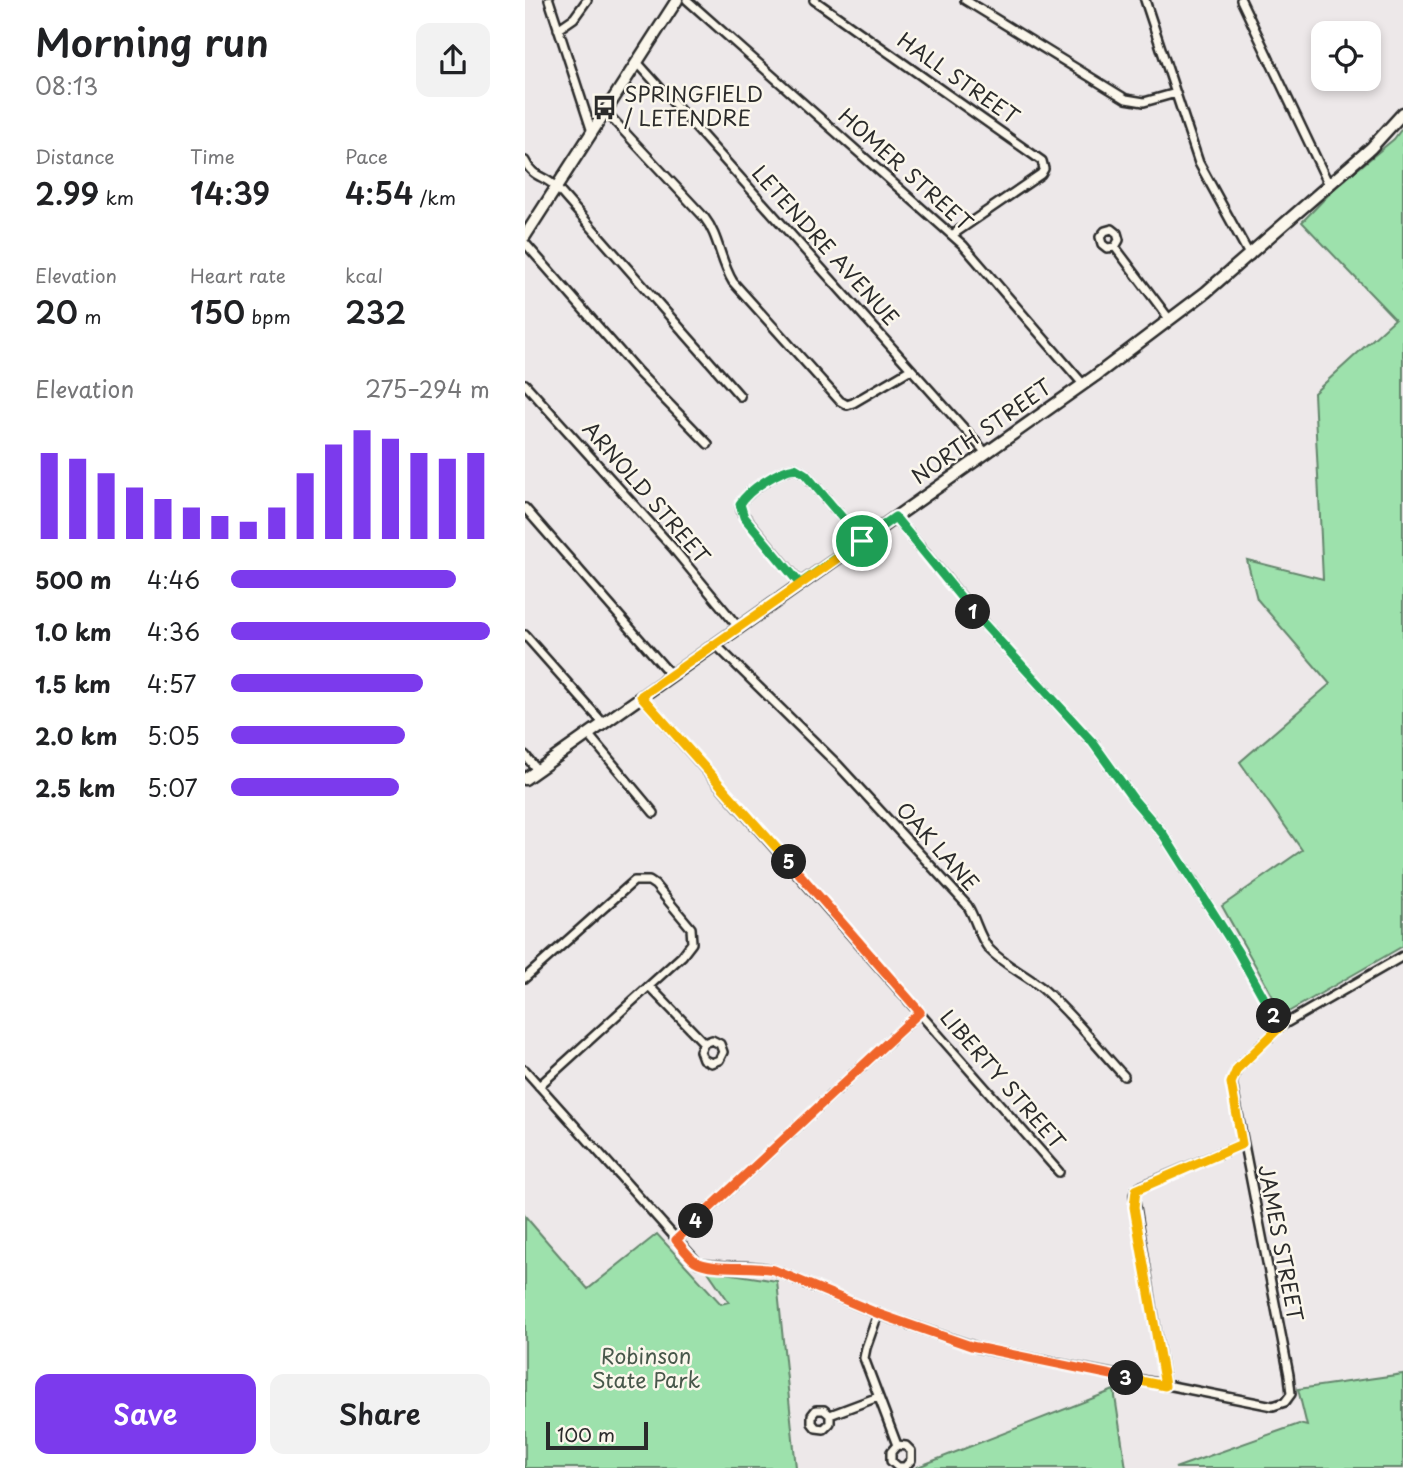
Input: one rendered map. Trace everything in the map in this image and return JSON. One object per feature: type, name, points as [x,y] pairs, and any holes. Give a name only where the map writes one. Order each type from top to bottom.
[{"type":"main road","points":[[525,236],[677,0]]},
{"type":"main road","name":"NORTH STREET","points":[[525,779],[1170,320],[1250,256],[1377,142],[1403,113]]},
{"type":"street","points":[[549,0],[592,132]]},
{"type":"street","points":[[558,29],[574,18],[587,0]]},
{"type":"street","name":"HOMER STREET","points":[[687,0],[982,264],[1083,384]]},
{"type":"street","name":"HALL STREET","points":[[814,0],[1042,161],[1044,167],[1041,174],[952,235]]},
{"type":"street","points":[[965,0],[1126,99],[1144,102],[1176,93]]},
{"type":"street","points":[[1145,0],[1202,172],[1250,256]]},
{"type":"street","points":[[1241,0],[1329,185]]},
{"type":"street","name":"LETENDRE AVENUE","points":[[637,62],[986,453]]},
{"type":"street","points":[[605,111],[704,217],[715,236],[733,282],[840,401],[847,405],[856,402],[911,369]]},
{"type":"street","points":[[525,161],[531,172],[556,187],[740,396]]},
{"type":"street","points":[[525,243],[638,372],[708,444]]},
{"type":"street","points":[[1115,247],[1170,320]]},
{"type":"street","name":"ARNOLD STREET","points":[[525,383],[672,547],[739,628]]},
{"type":"street","points":[[800,584],[742,513],[740,504],[748,494],[782,471],[795,468],[801,471],[862,541]]},
{"type":"street","points":[[525,508],[671,675]]},
{"type":"street","points":[[895,517],[986,626],[1093,743],[1134,800],[1163,834],[1281,1026]]},
{"type":"street","points":[[525,635],[603,723]]},
{"type":"street","name":"OAK LANE","points":[[715,644],[838,765],[967,905],[978,932],[989,948],[1053,999],[1124,1076]]},
{"type":"street","name":"LIBERTY STREET","points":[[641,696],[1059,1172]]},
{"type":"street","points":[[588,734],[654,813]]},
{"type":"street","points":[[525,755],[537,770]]},
{"type":"street","points":[[525,978],[629,883],[642,880],[655,885],[691,928],[692,943],[688,950],[540,1086]]},
{"type":"street","name":"JAMES STREET","points":[[1165,1386],[1267,1406],[1285,1402],[1291,1394],[1231,1083],[1237,1069],[1281,1026],[1403,956]]},
{"type":"street","points":[[649,986],[704,1043]]},
{"type":"street","points":[[676,1240],[920,1012]]},
{"type":"street","points":[[525,1070],[698,1263],[756,1266],[774,1270],[879,1314],[979,1348],[1165,1386],[1134,1195],[1142,1186],[1242,1144]]},
{"type":"street","points":[[879,1314],[864,1353],[867,1369],[897,1446]]},
{"type":"street","points":[[830,1415],[878,1397]]},
{"type":"green space","points":[[1403,127],[1403,946],[1283,1015],[1222,906],[1302,850],[1240,762],[1330,684],[1257,599],[1247,560],[1323,579],[1314,393],[1395,319],[1302,222],[1336,187],[1394,139]]},
{"type":"green space","name":"Robinson State Park","points":[[525,1216],[588,1289],[657,1234],[721,1304],[729,1302],[707,1270],[777,1281],[796,1468],[525,1468]]},
{"type":"green space","points":[[1403,1374],[1403,1468],[1175,1468],[1299,1424],[1307,1426],[1298,1389]]},
{"type":"green space","points":[[1114,1390],[1126,1468],[915,1468]]},
{"type":"place","name":"SPRINGFIELD / LETENDRE","points":[[604,107]]},
{"type":"route","points":[[862,541],[641,696],[920,1012],[676,1240],[698,1263],[756,1266],[774,1270],[879,1314],[971,1346],[1165,1386],[1134,1195],[1142,1186],[1242,1144],[1231,1083],[1237,1069],[1281,1026],[1238,952],[1163,834],[1134,800],[1093,743],[973,611],[895,517],[800,584],[744,517],[740,504],[748,494],[782,471],[795,468],[805,474],[862,541]]}]
